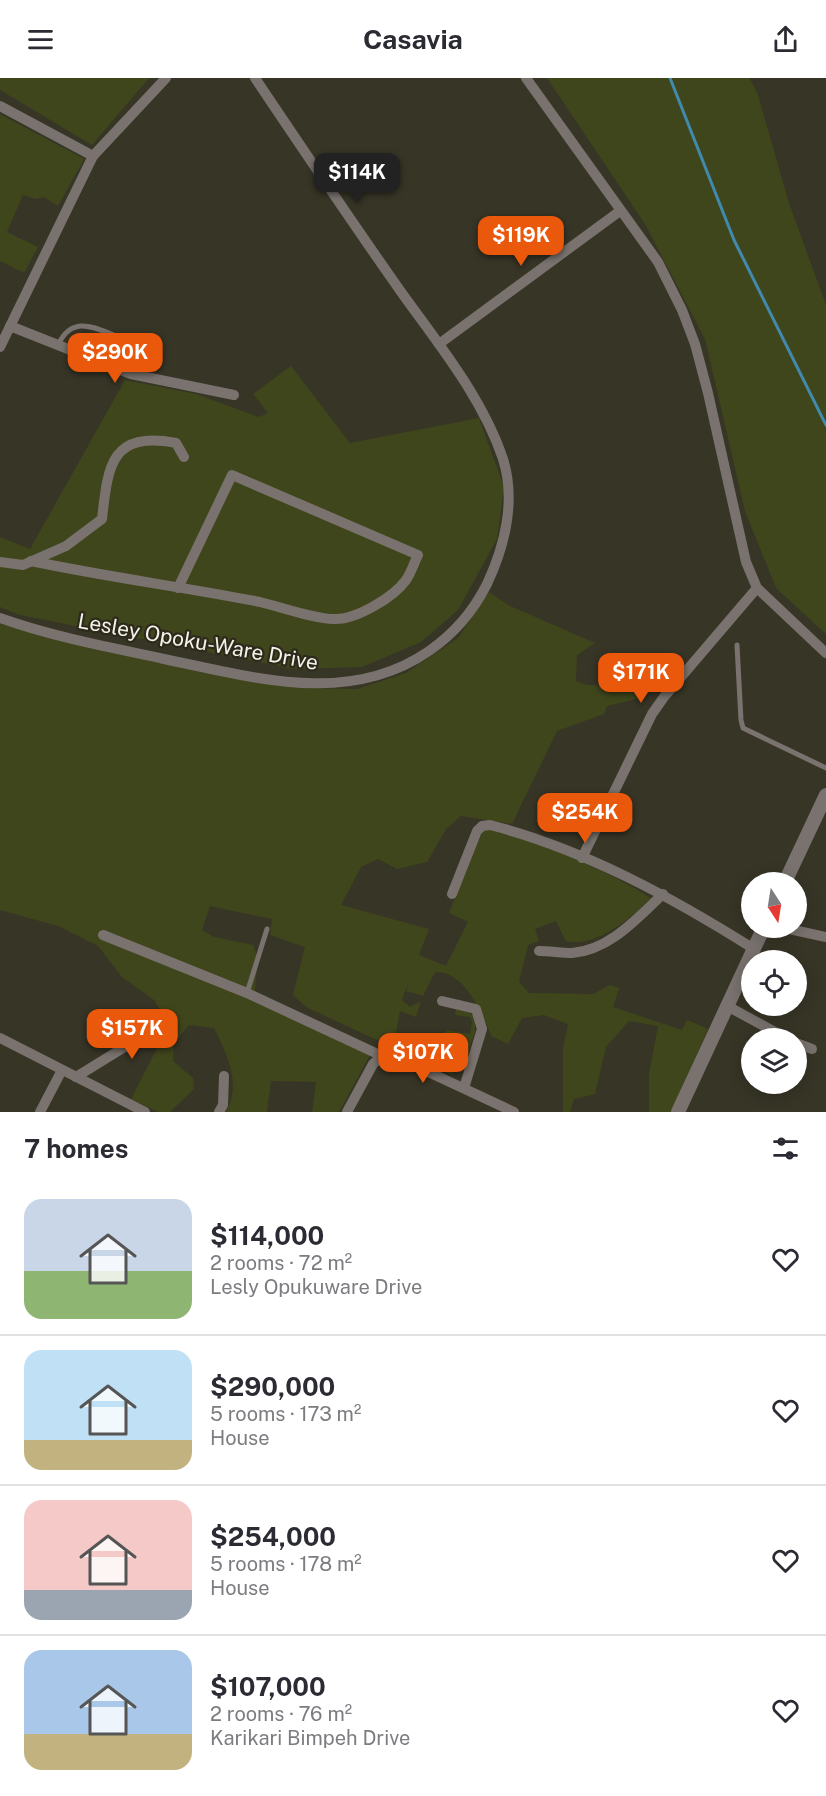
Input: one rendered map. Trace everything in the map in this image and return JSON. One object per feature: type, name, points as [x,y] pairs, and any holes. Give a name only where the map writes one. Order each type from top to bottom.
[{"type":"street","points":[[0,347],[93,156],[166,78]]},
{"type":"street","name":"Lesley Opoku-Ware Drive","points":[[0,618],[30,629],[168,660],[255,676],[324,685],[368,680],[408,665],[450,636],[479,599],[501,547],[509,505],[508,481],[495,437],[439,344],[255,78]]},
{"type":"street","points":[[526,78],[658,262],[695,344],[746,562],[757,588],[826,653]]},
{"type":"street","points":[[0,106],[93,156]]},
{"type":"street","points":[[439,344],[620,211]]},
{"type":"street","points":[[10,326],[131,375],[234,395]]},
{"type":"street","points":[[0,562],[23,565],[66,546],[102,519],[110,466],[130,444],[150,438],[176,443],[184,457]]},
{"type":"street","points":[[31,561],[335,619],[356,615],[375,605],[405,581],[418,555],[232,475],[178,588]]},
{"type":"street","points":[[582,858],[652,714],[757,588]]},
{"type":"street","points":[[790,872],[826,795]]},
{"type":"street","points":[[452,894],[477,831],[482,826],[509,830],[582,858],[663,894],[754,949]]},
{"type":"street","points":[[539,951],[572,953],[601,945],[622,933],[663,894]]},
{"type":"street","points":[[807,933],[826,938]]},
{"type":"street","points":[[104,935],[247,993],[382,1056],[402,1058],[514,1112]]},
{"type":"street","points":[[678,1112],[729,1007],[759,938]]},
{"type":"street","points":[[442,1001],[476,1009],[482,1021],[482,1029],[464,1088]]},
{"type":"street","points":[[729,1007],[768,1028]]},
{"type":"street","points":[[76,1077],[131,1043],[136,1037],[137,1029],[132,1018]]},
{"type":"street","points":[[0,1038],[145,1112]]},
{"type":"street","points":[[807,1047],[812,1049]]},
{"type":"street","points":[[347,1112],[373,1064],[382,1056]]},
{"type":"street","points":[[40,1112],[62,1070]]},
{"type":"street","points":[[219,1112],[223,1105],[225,1076]]},
{"type":"lane","points":[[58,345],[64,332],[75,327],[91,327],[122,338]]},
{"type":"lane","points":[[737,645],[741,720],[744,728],[826,768]]},
{"type":"lane","points":[[247,993],[267,929]]},
{"type":"green space","points":[[0,78],[149,78],[92,145],[0,90]]},
{"type":"green space","points":[[547,78],[749,78],[757,92],[789,203],[826,305],[826,634],[776,588],[745,511],[705,339],[645,224]]},
{"type":"green space","points":[[0,114],[84,159],[58,206],[44,197],[35,199],[23,195],[7,232],[38,247],[24,273],[0,261]]},
{"type":"green space","points":[[291,366],[350,443],[479,418],[504,487],[497,539],[458,610],[421,642],[362,667],[294,669],[20,615],[0,607],[0,537],[30,549],[125,380],[196,394],[259,417],[268,413],[253,394]]},
{"type":"green space","points":[[489,592],[510,606],[595,643],[577,655],[576,681],[587,685],[643,688],[645,697],[607,706],[604,714],[557,731],[512,824],[461,816],[446,829],[427,862],[397,869],[378,859],[361,867],[341,905],[429,929],[419,955],[446,966],[468,922],[449,913],[484,828],[570,857],[632,886],[651,898],[623,923],[600,936],[577,942],[566,941],[556,921],[535,929],[539,941],[528,945],[519,982],[529,993],[593,994],[610,985],[619,988],[613,1007],[682,1030],[687,1020],[708,1029],[671,1112],[649,1112],[649,1074],[658,1026],[629,1021],[606,1047],[595,1094],[574,1099],[570,1112],[563,1112],[563,1048],[568,1024],[544,1015],[522,1018],[508,1044],[491,1036],[471,995],[455,978],[445,973],[435,972],[423,996],[406,991],[409,980],[402,1000],[410,1007],[421,1001],[416,1017],[400,1011],[396,1033],[443,1042],[446,1030],[470,1034],[472,1022],[470,1017],[455,1015],[456,1009],[471,1013],[475,1017],[475,1031],[462,1072],[455,1070],[452,1075],[306,1007],[293,995],[305,947],[270,935],[272,919],[210,906],[202,930],[214,937],[253,945],[258,958],[254,1000],[370,1055],[339,1112],[312,1112],[316,1082],[271,1081],[267,1112],[226,1112],[231,1101],[233,1080],[224,1048],[214,1028],[189,1025],[174,1043],[173,1061],[193,1078],[194,1089],[170,1112],[158,1112],[131,1099],[169,1025],[154,1000],[122,977],[98,946],[58,926],[0,910],[0,624],[107,652],[308,688],[357,689],[406,673],[458,638]]},
{"type":"waterway","points":[[670,78],[734,240],[826,425]]}]
